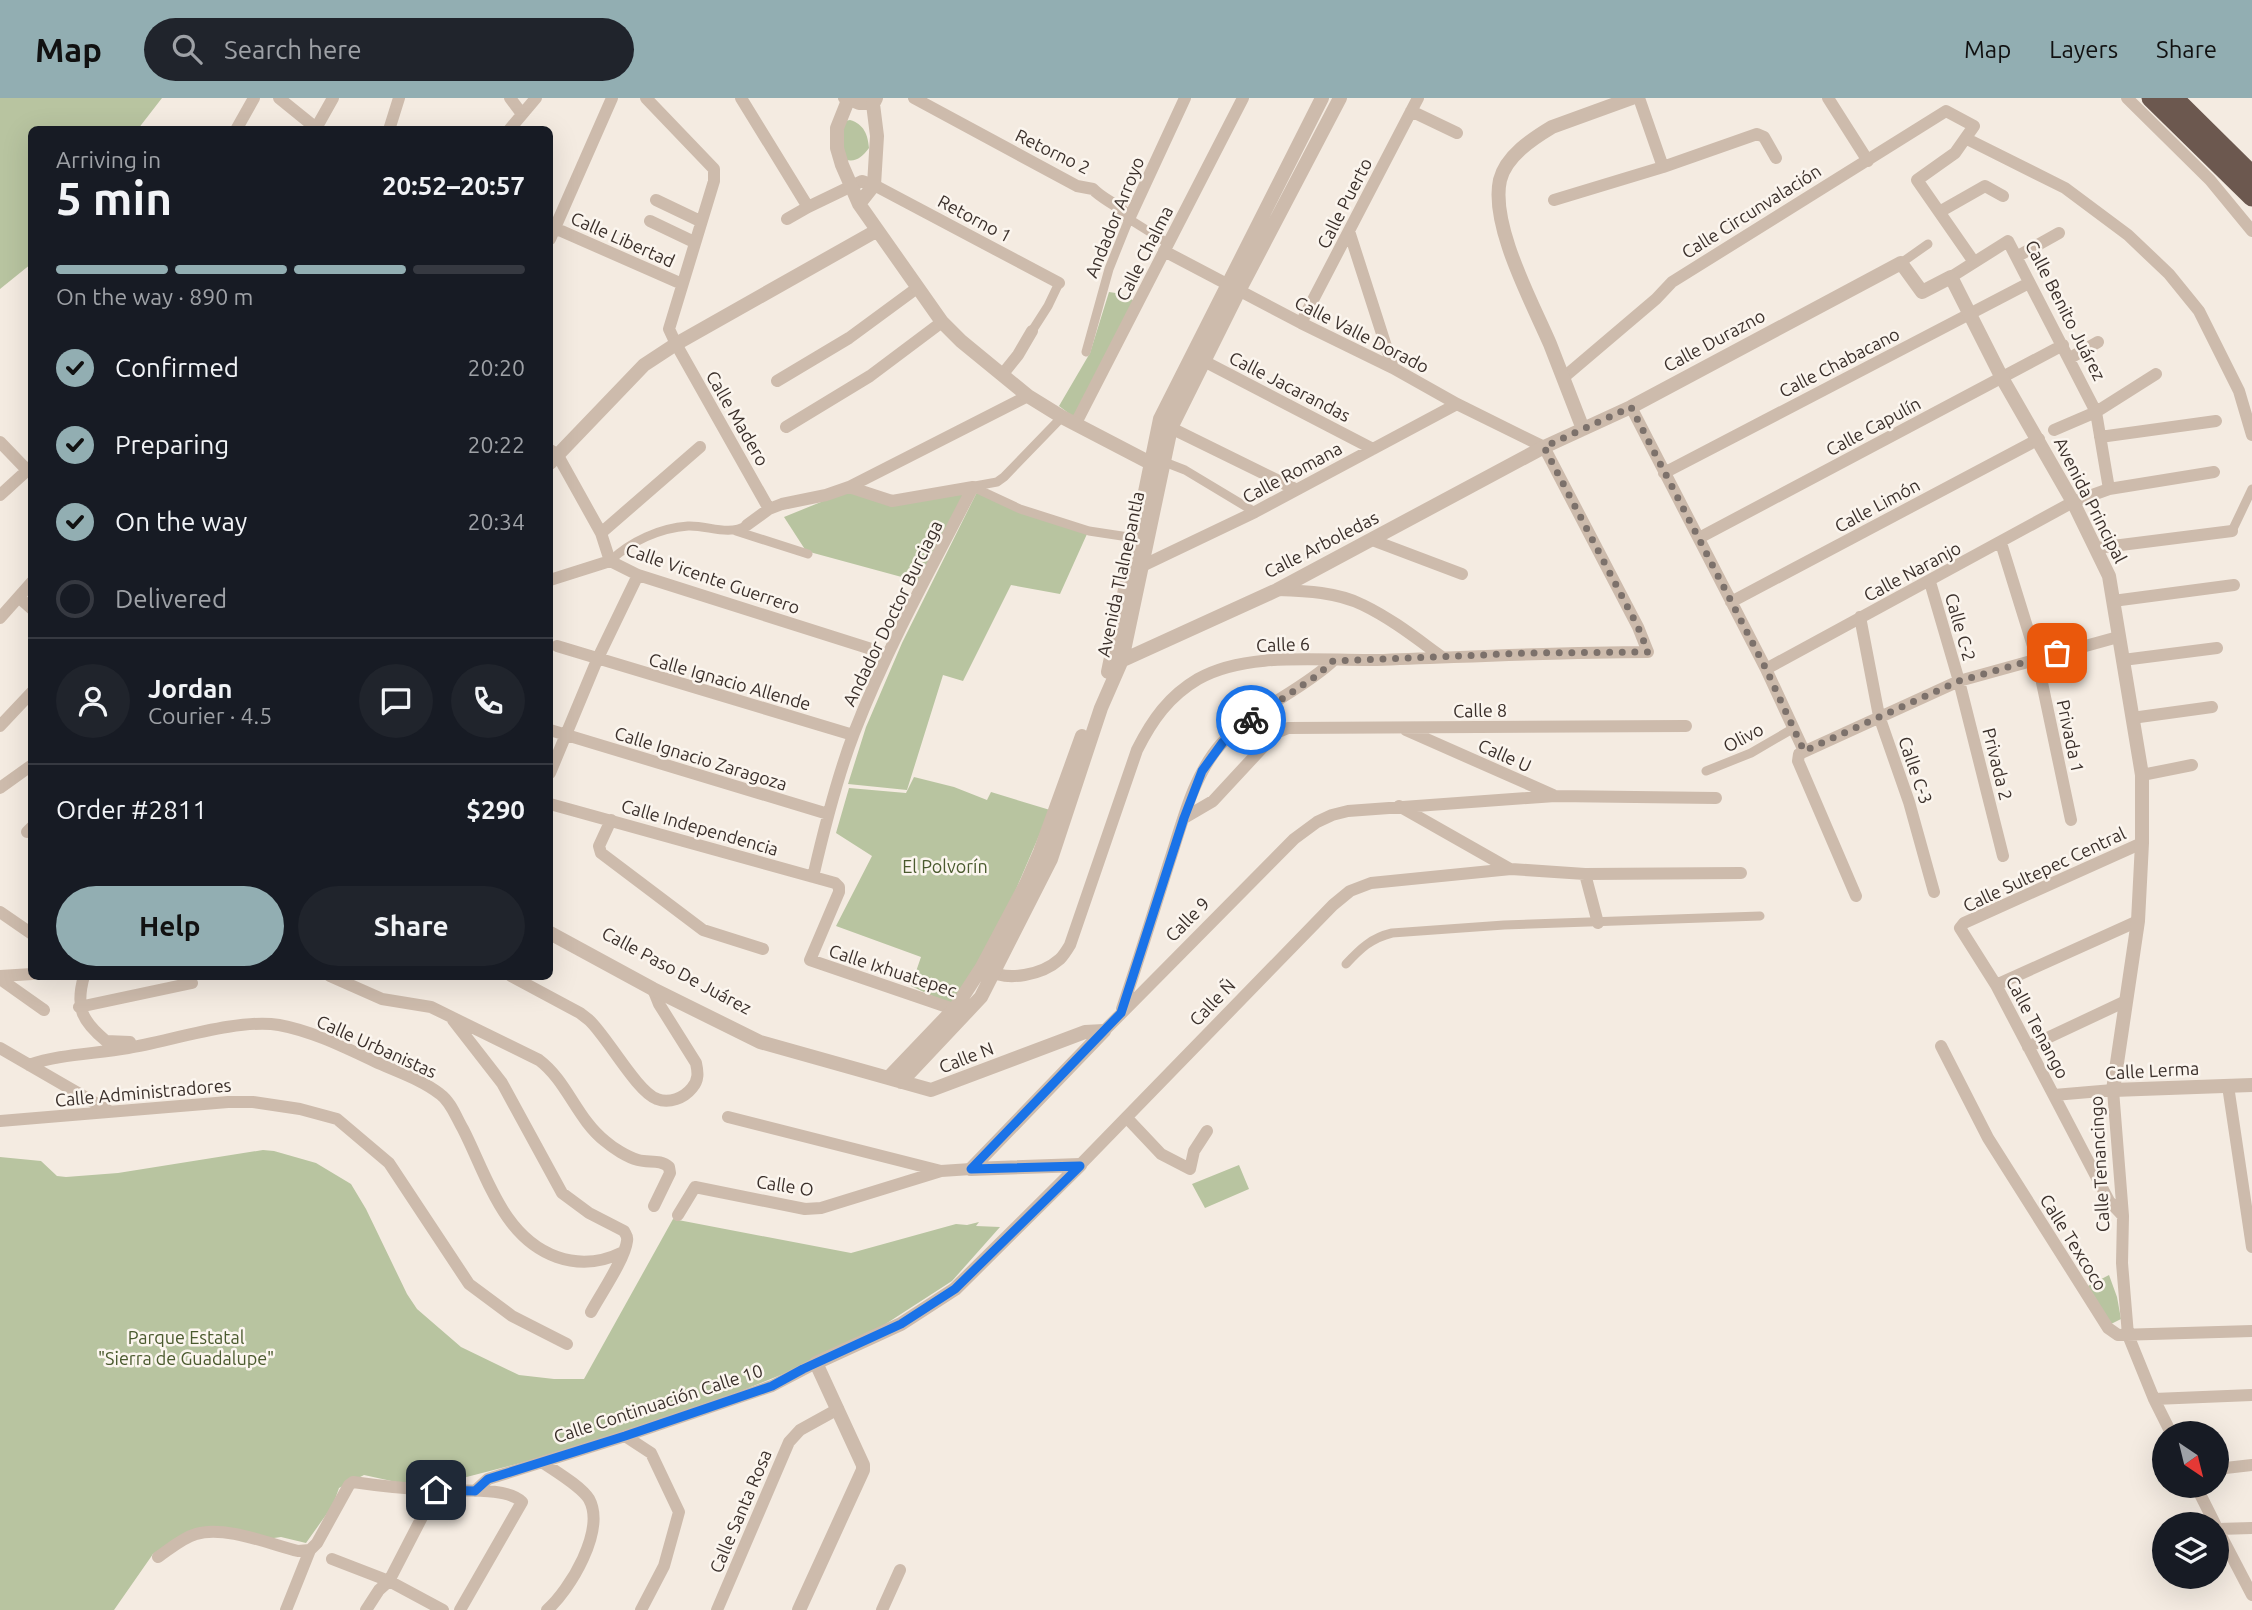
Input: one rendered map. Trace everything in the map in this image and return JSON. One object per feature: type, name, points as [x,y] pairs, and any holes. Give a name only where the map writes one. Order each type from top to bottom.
[{"type":"highway","points":[[2151,98],[2252,197]]},
{"type":"highway","points":[[2174,98],[2252,175]]},
{"type":"street","points":[[238,126],[254,98]]},
{"type":"street","points":[[279,98],[312,126]]},
{"type":"street","points":[[318,126],[333,98]]},
{"type":"street","points":[[390,126],[399,98]]},
{"type":"street","points":[[510,98],[522,114]]},
{"type":"street","points":[[512,126],[536,98]]},
{"type":"street","points":[[553,227],[612,98]]},
{"type":"street","points":[[646,98],[714,169],[714,181],[670,329],[676,344]]},
{"type":"street","points":[[741,98],[808,207]]},
{"type":"street","name":"Retorno 2","points":[[914,98],[1077,187],[1093,189],[1101,197],[1125,210],[1129,219],[1166,247]]},
{"type":"street","name":"Andador Arroyo","points":[[1086,352],[1109,269],[1185,98]]},
{"type":"street","name":"Calle Chalma","points":[[1076,423],[1243,98]]},
{"type":"street","name":"Avenida Tlalnepantla","points":[[895,1080],[959,1011],[988,971],[1040,852],[1094,702],[1116,663],[1142,566],[1160,419],[1198,358],[1322,98]]},
{"type":"street","name":"Avenida Tlalnepantla","points":[[1233,288],[1340,98]]},
{"type":"street","name":"Calle Puerto","points":[[1301,324],[1418,98]]},
{"type":"street","points":[[1583,429],[1516,264],[1501,219],[1500,180],[1505,167],[1540,134],[1552,127],[1632,98]]},
{"type":"street","points":[[1639,98],[1663,167]]},
{"type":"street","points":[[2127,98],[2210,180],[2252,231]]},
{"type":"street","points":[[859,204],[874,185],[877,136],[875,101],[859,104],[846,99],[837,128],[836,148],[859,204],[942,322],[1028,396],[1056,413],[1156,466],[1167,463],[1185,471],[1255,512]]},
{"type":"street","points":[[1830,99],[1868,161]]},
{"type":"street","points":[[1411,111],[1457,133]]},
{"type":"street","name":"Calle Circunvalación","points":[[1563,378],[1656,299],[1672,282],[1941,113],[1951,112],[1974,127],[1967,139]]},
{"type":"street","points":[[1554,200],[1761,134],[1776,158]]},
{"type":"street","points":[[1974,262],[1917,180],[1955,153],[1967,139],[2065,188],[2128,235],[2169,274],[2199,311],[2239,391],[2252,435]]},
{"type":"street","points":[[787,219],[851,185],[862,181],[874,185]]},
{"type":"street","name":"Retorno 1","points":[[874,185],[1059,283]]},
{"type":"street","points":[[1941,211],[1985,186],[2003,196]]},
{"type":"street","points":[[656,200],[700,222]]},
{"type":"street","points":[[650,221],[694,242]]},
{"type":"street","points":[[553,455],[644,365],[676,344],[876,231]]},
{"type":"street","points":[[1349,231],[1393,368]]},
{"type":"street","name":"Calle Libertad","points":[[553,232],[682,284]]},
{"type":"street","points":[[2018,256],[2059,233]]},
{"type":"street","name":"Calle Benito Juárez","points":[[1900,263],[1922,292],[2008,241],[2096,412],[2109,489]]},
{"type":"street","points":[[1900,263],[1928,244]]},
{"type":"street","name":"Calle Valle Dorado","points":[[1166,247],[1233,288],[1301,324],[1393,368],[1457,404],[1544,447]]},
{"type":"street","name":"Calle Durazno","points":[[1544,447],[1631,407],[1900,263]]},
{"type":"street","name":"Avenida Principal","points":[[1951,277],[2002,378],[2073,502],[2109,576],[2143,775],[2142,843]]},
{"type":"street","points":[[1002,375],[1018,355],[1059,283]]},
{"type":"street","name":"Calle Chabacano","points":[[1664,473],[2029,283]]},
{"type":"street","points":[[777,381],[849,338],[917,288]]},
{"type":"street","points":[[786,427],[870,376],[942,322]]},
{"type":"street","points":[[2070,358],[2098,342]]},
{"type":"street","name":"Calle Madero","points":[[676,344],[769,509]]},
{"type":"street","name":"Calle Capulín","points":[[1699,538],[2063,345]]},
{"type":"street","name":"Avenida Tlalnepantla","points":[[1116,663],[1135,538],[1156,466],[1198,358]]},
{"type":"street","name":"Calle Jacarandas","points":[[1198,358],[1373,449]]},
{"type":"street","name":"Calle Benito Juárez","points":[[2096,412],[2156,374]]},
{"type":"street","points":[[732,530],[747,526],[769,509],[782,504],[849,487],[1028,396]]},
{"type":"street","name":"Calle Romana","points":[[1142,566],[1255,512],[1457,404]]},
{"type":"street","points":[[1631,407],[1794,728],[1801,753],[1798,761],[1856,896]]},
{"type":"street","points":[[2054,430],[2096,412]]},
{"type":"street","points":[[849,487],[892,501],[997,482],[1056,413]]},
{"type":"street","points":[[2100,437],[2216,421]]},
{"type":"street","points":[[1171,428],[1295,489]]},
{"type":"street","name":"Calle Limón","points":[[1731,602],[2039,439]]},
{"type":"street","points":[[0,442],[28,467]]},
{"type":"street","points":[[601,533],[700,447]]},
{"type":"street","name":"Calle Arboledas","points":[[1116,663],[1276,590],[1544,447]]},
{"type":"street","name":"Calle 6","points":[[988,971],[1018,977],[1060,959],[1070,946],[1137,750],[1151,723],[1169,700],[1199,678],[1232,666],[1263,660],[1333,661],[1530,653],[1648,652],[1638,627],[1544,447]]},
{"type":"street","name":"Calle Vicente Guerrero","points":[[553,458],[601,533],[610,561],[638,575],[887,654]]},
{"type":"street","points":[[0,495],[28,469]]},
{"type":"street","name":"Calle Naranjo","points":[[1766,669],[2073,502],[2109,489],[2214,472]]},
{"type":"street","points":[[973,487],[1020,509],[1089,531],[1135,538]]},
{"type":"street","name":"Andador Doctor Burciaga","points":[[813,877],[828,814],[853,735],[887,654],[973,487]]},
{"type":"street","points":[[2097,548],[2232,531],[2252,489]]},
{"type":"street","points":[[553,579],[610,561],[625,547],[666,529],[689,526],[732,530],[808,554]]},
{"type":"street","points":[[1372,540],[1462,574]]},
{"type":"street","name":"Privada 1","points":[[2001,543],[2037,659],[2071,820]]},
{"type":"street","points":[[553,765],[597,660],[638,575]]},
{"type":"street","name":"Calle C-2","points":[[1930,582],[1959,681]]},
{"type":"street","points":[[2113,601],[2235,585]]},
{"type":"street","points":[[0,618],[28,586]]},
{"type":"street","points":[[1276,590],[1330,594],[1362,604],[1443,657]]},
{"type":"street","name":"Calle C-3","points":[[1860,617],[1879,716],[1909,802],[1934,892]]},
{"type":"street","points":[[1801,753],[1959,681],[2118,637]]},
{"type":"street","name":"Calle Ignacio Allende","points":[[556,646],[853,735]]},
{"type":"street","points":[[2123,660],[2217,648]]},
{"type":"street","points":[[1121,1013],[1184,818],[1202,771],[1223,742],[1243,725],[1319,674],[1333,661]]},
{"type":"street","name":"Privada 2","points":[[1959,681],[2003,856]]},
{"type":"street","points":[[0,726],[28,696]]},
{"type":"street","points":[[2132,718],[2212,707]]},
{"type":"street","name":"Calle 8","points":[[1184,818],[1213,802],[1276,733],[1288,728],[1686,726]]},
{"type":"street","name":"Calle U","points":[[1403,728],[1555,796]]},
{"type":"street","name":"Olivo","points":[[1706,771],[1751,753],[1794,728]]},
{"type":"street","name":"Calle Ignacio Zaragoza","points":[[553,731],[828,814]]},
{"type":"street","points":[[2143,775],[2192,765]]},
{"type":"street","points":[[0,788],[28,768]]},
{"type":"street","name":"Calle 9","points":[[971,1169],[1121,1013],[1305,830],[1332,814],[1399,806],[1555,796],[1716,798]]},
{"type":"street","name":"Calle Independencia","points":[[553,805],[835,883],[839,892],[810,960]]},
{"type":"street","points":[[1399,806],[1511,869]]},
{"type":"street","points":[[611,820],[599,846],[601,853],[703,930],[762,948]]},
{"type":"street","name":"Calle Tenancingo","points":[[2142,843],[2138,921],[2113,1090],[2123,1216],[2122,1263],[2128,1335],[2165,1421]]},
{"type":"street","name":"Calle Sultepec Central","points":[[1960,928],[1964,923],[2142,843]]},
{"type":"street","name":"Calle Ñ","points":[[1080,1166],[1333,905],[1350,891],[1371,883],[1511,869],[1585,874],[1741,873]]},
{"type":"street","points":[[1585,874],[1598,923]]},
{"type":"street","points":[[0,912],[28,931]]},
{"type":"street","points":[[1346,964],[1370,941],[1392,933],[1504,925],[1760,916]]},
{"type":"street","points":[[1996,985],[2138,921]]},
{"type":"street","name":"Calle Paso De Juárez","points":[[553,926],[746,1027],[760,1042]]},
{"type":"street","name":"Calle Tenango","points":[[1960,928],[1996,985],[2109,1201],[2123,1216]]},
{"type":"street","name":"Calle Paso De Juárez","points":[[553,935],[653,989],[760,1042]]},
{"type":"street","name":"Calle Ixhuatepec","points":[[810,960],[959,1011]]},
{"type":"street","points":[[0,977],[28,974]]},
{"type":"street","points":[[0,977],[44,1010]]},
{"type":"street","points":[[82,980],[79,1007],[87,1022],[106,1041],[144,1045]]},
{"type":"street","points":[[339,980],[382,999],[431,1007],[448,1014],[546,1066],[585,1121],[612,1146],[637,1160],[664,1163],[669,1167],[670,1173],[654,1206]]},
{"type":"street","points":[[518,980],[589,1020],[645,1091],[658,1100],[667,1101],[677,1099],[693,1087],[698,1071],[653,989]]},
{"type":"street","points":[[79,1007],[192,983]]},
{"type":"street","points":[[2028,1048],[2126,1001]]},
{"type":"street","points":[[448,1014],[502,1083],[562,1193],[589,1213],[624,1231],[627,1240],[623,1252],[591,1312]]},
{"type":"street","name":"Calle Urbanistas","points":[[29,1065],[45,1059],[144,1045],[218,1029],[261,1025],[294,1029],[341,1046],[408,1076],[444,1096],[502,1210],[518,1233],[532,1246],[568,1261],[598,1262],[623,1252]]},
{"type":"street","name":"Calle N","points":[[760,1042],[931,1090],[1085,1032],[1104,1031]]},
{"type":"street","name":"Calle Texcoco","points":[[1941,1046],[1988,1138],[2108,1328],[2118,1335],[2128,1335]]},
{"type":"street","points":[[0,1048],[110,1111]]},
{"type":"street","name":"Calle Lerma","points":[[2054,1095],[2252,1085]]},
{"type":"street","points":[[2228,1086],[2252,1243]]},
{"type":"street","name":"Calle Administradores","points":[[0,1121],[201,1102],[253,1102],[300,1109],[337,1119],[389,1163],[470,1284],[512,1316],[567,1344]]},
{"type":"street","points":[[727,1117],[941,1171],[1080,1166]]},
{"type":"street","points":[[1127,1118],[1161,1154],[1190,1169],[1194,1152],[1207,1131]]},
{"type":"street","name":"Calle Continuación Calle 10","points":[[475,1491],[488,1479],[772,1386],[901,1324],[955,1289],[1080,1166]]},
{"type":"street","name":"Calle O","points":[[678,1215],[695,1187],[805,1209],[821,1208],[941,1171]]},
{"type":"street","points":[[2128,1335],[2252,1331]]},
{"type":"street","points":[[799,1610],[863,1470],[816,1363]]},
{"type":"street","points":[[2154,1399],[2252,1395]]},
{"type":"street","name":"Calle Santa Rosa","points":[[717,1610],[789,1442],[800,1430],[838,1409]]},
{"type":"street","points":[[625,1436],[651,1453],[679,1512],[664,1566],[641,1610]]},
{"type":"street","points":[[542,1462],[588,1498],[593,1512],[592,1527],[581,1563],[561,1598],[547,1610]]},
{"type":"street","points":[[2230,1468],[2252,1465]]},
{"type":"street","points":[[286,1610],[310,1550],[350,1484],[515,1496],[522,1502],[460,1610]]},
{"type":"street","points":[[366,1610],[379,1590],[389,1581],[436,1490]]},
{"type":"street","points":[[2229,1527],[2252,1528]]},
{"type":"street","points":[[158,1557],[191,1535],[207,1532],[224,1532],[298,1551],[310,1550]]},
{"type":"street","points":[[2229,1550],[2252,1595]]},
{"type":"street","points":[[332,1559],[389,1581],[443,1610]]},
{"type":"street","points":[[882,1610],[900,1570]]},
{"type":"green space","points":[[0,98],[162,98],[140,126],[28,126],[28,266],[0,289]]},
{"type":"green space","points":[[845,121],[859,124],[864,131],[869,148],[859,158],[846,160],[839,129]]},
{"type":"green space","points":[[1109,292],[1122,294],[1138,303],[1075,418],[1059,406],[1090,353]]},
{"type":"green space","points":[[848,491],[894,504],[967,492],[920,582],[806,551],[784,517]]},
{"type":"green space","points":[[977,492],[1087,534],[1060,594],[1011,585],[963,681],[943,675],[907,790],[848,784],[866,727],[902,643]]},
{"type":"green space","name":"El Polvorín","points":[[914,777],[954,787],[987,800],[991,792],[1050,810],[999,929],[956,1007],[911,986],[921,957],[836,926],[872,856],[836,833],[849,788],[906,793]]},
{"type":"green space","name":"Parque Estatal \"Sierra de Guadalupe\"","points":[[263,1150],[316,1163],[351,1184],[417,1309],[461,1347],[519,1375],[554,1379],[584,1379],[673,1219],[851,1253],[956,1224],[979,1222],[976,1226],[1000,1227],[952,1281],[850,1347],[736,1393],[587,1446],[455,1480],[419,1487],[364,1475],[339,1488],[333,1505],[306,1543],[281,1537],[260,1540],[206,1529],[153,1554],[114,1610],[0,1610],[0,1157],[41,1161],[57,1176],[66,1177],[118,1173]]},
{"type":"green space","points":[[1239,1165],[1249,1189],[1205,1208],[1192,1184]]},
{"type":"green space","points":[[2109,1275],[2121,1319],[2111,1324],[2088,1286]]},
{"type":"way so far","points":[[1251,720],[1319,674],[1333,661],[1530,653],[1648,652],[1638,627],[1544,447],[1631,407],[1766,669],[1804,751],[1959,681],[2057,653]]},
{"type":"route","points":[[436,1490],[475,1491],[488,1479],[779,1384],[803,1369],[901,1324],[955,1289],[1080,1166],[971,1169],[1121,1013],[1184,818],[1202,771],[1223,742],[1251,720]]}]
